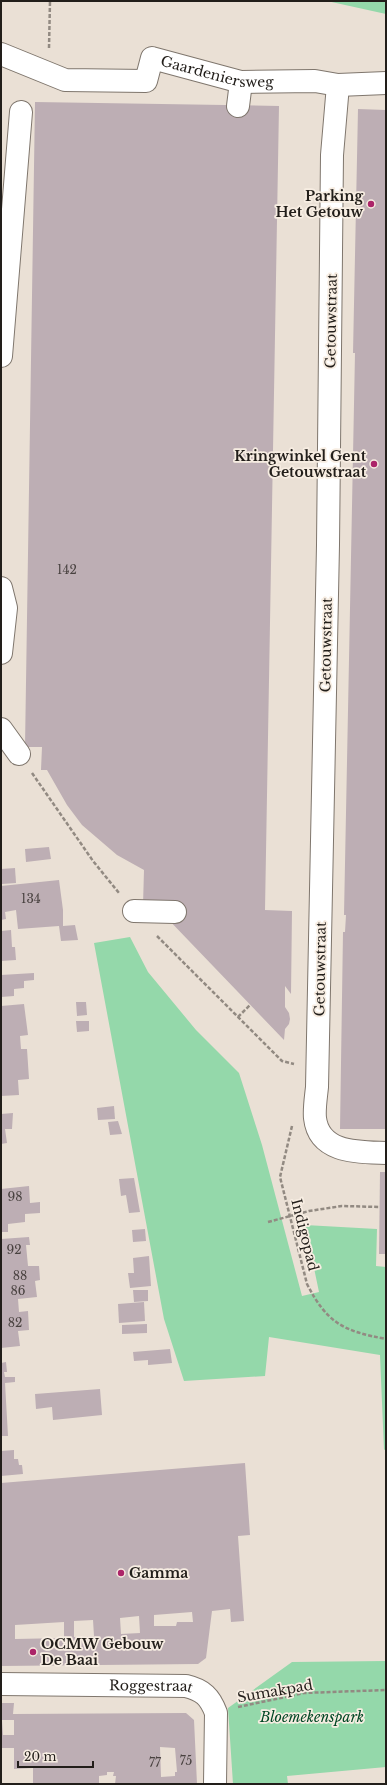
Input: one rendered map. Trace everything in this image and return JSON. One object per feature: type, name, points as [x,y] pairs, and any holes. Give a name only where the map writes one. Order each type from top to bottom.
[{"type":"street","name":"Gaardeniersweg","points":[[1,54],[65,80],[146,81],[152,58],[241,82],[315,81],[338,85],[386,83]]},
{"type":"street","points":[[238,106],[241,82]]},
{"type":"street","name":"Getouwstraat","points":[[338,85],[332,155],[328,544],[315,1119],[320,1132],[331,1144],[348,1151],[386,1153]]},
{"type":"street","points":[[1,356],[21,112]]},
{"type":"street","points":[[1,588],[6,608],[1,652]]},
{"type":"street","points":[[1,729],[19,754]]},
{"type":"street","points":[[134,911],[175,912]]},
{"type":"street","name":"Roggestraat","points":[[1,1684],[186,1686],[198,1689],[206,1695],[212,1703],[216,1713],[215,1784]]},
{"type":"path","points":[[48,73],[50,1]]},
{"type":"path","points":[[238,1017],[250,1004]]},
{"type":"path","name":"Indigopad","points":[[293,1119],[280,1177],[307,1284],[315,1300],[322,1309],[342,1327],[360,1334],[386,1339]]},
{"type":"path","points":[[268,1222],[309,1211],[342,1206],[380,1207]]},
{"type":"path","name":"Sumakpad","points":[[216,1713],[304,1693],[386,1690]]},
{"type":"green space","points":[[327,1],[386,1],[386,14]]},
{"type":"green space","points":[[130,937],[148,972],[196,1030],[239,1073],[262,1145],[302,1296],[319,1292],[305,1225],[377,1229],[376,1266],[386,1267],[386,1449],[384,1450],[380,1355],[269,1337],[265,1376],[184,1381],[164,1319],[94,943]]},
{"type":"green space","name":"Bloemekenspark","points":[[386,1661],[386,1767],[287,1776],[288,1784],[233,1784],[228,1708],[292,1662]]},
{"type":"building","points":[[35,102],[279,106],[265,910],[292,911],[291,994],[285,986],[285,1007],[289,1013],[290,1019],[289,1024],[285,1029],[284,1040],[165,916],[143,905],[144,870],[117,855],[82,825],[67,805],[47,770],[41,770],[42,747],[25,747]]},
{"type":"building","points":[[358,109],[386,110],[386,1129],[340,1129],[343,932],[345,932],[346,915],[344,915],[355,353],[353,353]]},
{"type":"building","points":[[49,847],[51,859],[26,862],[25,849]]},
{"type":"building","points":[[15,868],[16,883],[2,884],[1,869]]},
{"type":"building","points":[[59,880],[63,910],[63,926],[75,925],[78,940],[61,941],[59,926],[18,929],[16,910],[5,912],[6,919],[1,920],[1,886]]},
{"type":"building","points":[[11,930],[12,947],[15,947],[16,960],[1,961],[1,931]]},
{"type":"building","points":[[34,973],[34,980],[24,981],[24,988],[14,989],[14,996],[1,997],[1,975]]},
{"type":"building","points":[[76,1002],[86,1002],[87,1015],[77,1016]]},
{"type":"building","points":[[24,1004],[28,1035],[20,1036],[21,1049],[27,1049],[29,1079],[18,1080],[19,1095],[1,1096],[1,1006]]},
{"type":"building","points":[[76,1021],[89,1021],[89,1031],[77,1032]]},
{"type":"building","points":[[114,1106],[115,1119],[98,1120],[97,1108]]},
{"type":"building","points":[[13,1113],[12,1129],[5,1129],[7,1143],[1,1144],[1,1114]]},
{"type":"building","points":[[118,1121],[122,1134],[110,1135],[108,1122]]},
{"type":"building","points":[[380,1172],[386,1172],[386,1254],[379,1254]]},
{"type":"building","points":[[134,1178],[140,1212],[129,1213],[126,1195],[121,1196],[119,1179]]},
{"type":"building","points":[[29,1186],[30,1203],[40,1202],[40,1213],[25,1214],[25,1222],[8,1224],[8,1232],[1,1232],[1,1189]]},
{"type":"building","points":[[145,1229],[146,1241],[133,1242],[132,1230]]},
{"type":"building","points":[[29,1237],[30,1245],[26,1245],[28,1266],[39,1266],[40,1280],[35,1281],[37,1297],[18,1299],[19,1312],[28,1311],[29,1330],[18,1331],[20,1346],[1,1348],[1,1239]]},
{"type":"building","points":[[149,1256],[151,1286],[130,1288],[128,1273],[134,1273],[133,1258]]},
{"type":"building","points":[[133,1290],[148,1290],[148,1301],[134,1302]]},
{"type":"building","points":[[144,1302],[145,1321],[119,1323],[118,1304]]},
{"type":"building","points":[[147,1324],[147,1333],[122,1334],[122,1325]]},
{"type":"building","points":[[170,1349],[172,1363],[148,1365],[148,1360],[134,1361],[133,1352]]},
{"type":"building","points":[[6,1362],[7,1372],[4,1372],[5,1377],[15,1377],[15,1382],[5,1383],[8,1436],[1,1436],[1,1363]]},
{"type":"building","points":[[100,1389],[102,1415],[53,1420],[52,1407],[36,1409],[35,1394]]},
{"type":"building","points":[[14,1450],[14,1459],[18,1459],[19,1465],[22,1465],[23,1474],[1,1476],[1,1451]]},
{"type":"building","name":"Gamma","points":[[245,1463],[250,1535],[238,1536],[244,1621],[231,1622],[230,1609],[212,1611],[206,1658],[198,1664],[1,1666],[1,1483]],"holes":[[[192,1612],[193,1622],[177,1622],[176,1626],[154,1626],[154,1615]],[[139,1616],[140,1633],[121,1634],[120,1618]],[[93,1620],[94,1636],[74,1637],[74,1621]],[[64,1622],[64,1638],[15,1639],[15,1625]]]},
{"type":"building","points":[[1,1703],[14,1703],[13,1714],[186,1713],[194,1720],[197,1784],[115,1784],[116,1776],[113,1776],[114,1772],[107,1772],[107,1775],[99,1776],[99,1784],[33,1784],[33,1768],[14,1769],[14,1748],[1,1748]],"holes":[[[2,1720],[14,1720],[14,1735],[3,1735]],[[160,1747],[175,1748],[177,1772],[175,1772],[175,1776],[161,1777]]]},
{"type":"place","name":"Parking Het Getouw","points":[[371,204]]},
{"type":"place","name":"Kringwinkel Gent Getouwstraat","points":[[374,464]]},
{"type":"place","name":"Gamma","points":[[121,1573]]},
{"type":"place","name":"OCMW Gebouw De Baai","points":[[33,1652]]}]
